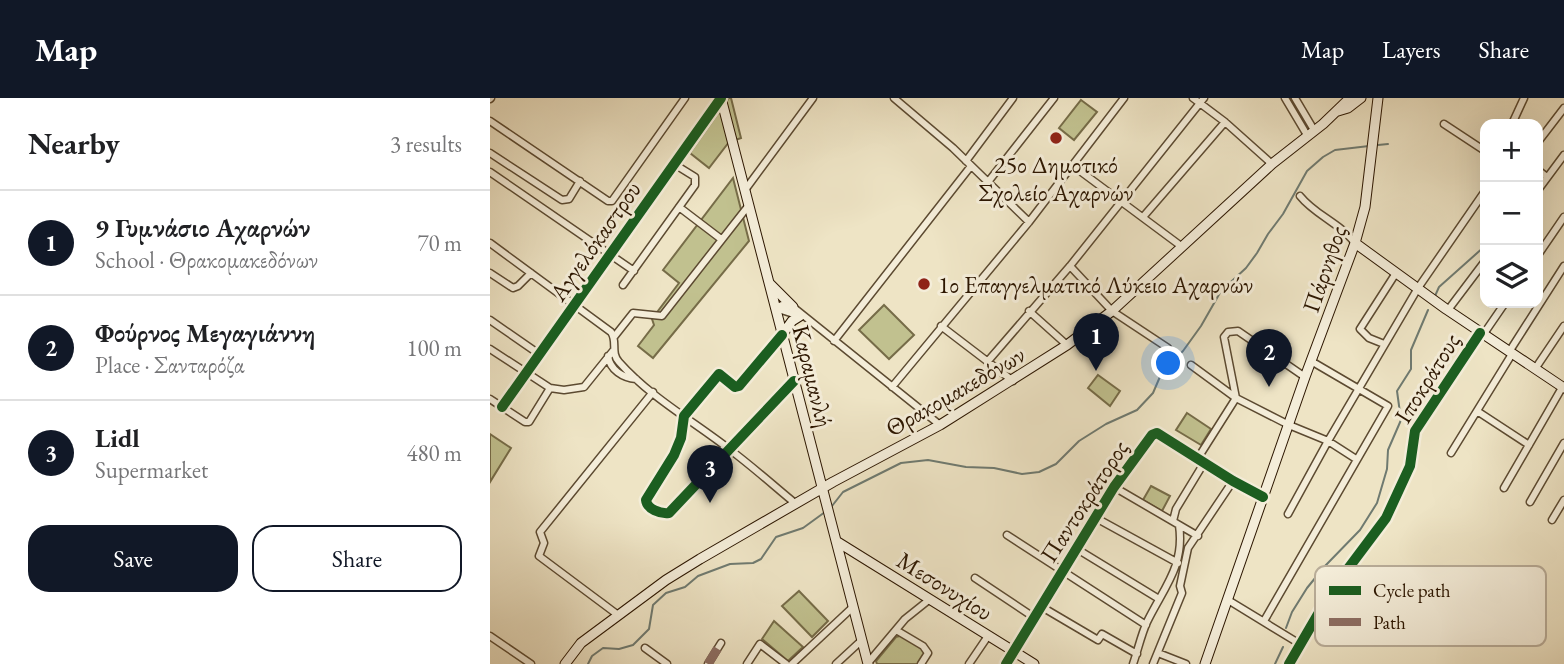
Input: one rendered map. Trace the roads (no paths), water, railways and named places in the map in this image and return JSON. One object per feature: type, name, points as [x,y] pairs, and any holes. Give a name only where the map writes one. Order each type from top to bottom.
[{"type":"main road","name":"Καραμανλή","points":[[721,98],[868,664]]},
{"type":"main road","name":"Θρακομακεδόνων","points":[[565,664],[581,643],[700,559],[940,425],[1067,345],[1112,311],[1272,164],[1338,111],[1350,98]]},
{"type":"main road","name":"Θρακομακεδόνων","points":[[1338,111],[1348,108],[1362,98]]},
{"type":"main road","points":[[1362,98],[1374,119]]},
{"type":"main road","name":"Πάρνηθος","points":[[1205,664],[1305,376],[1355,243],[1365,207],[1378,98]]},
{"type":"main road","points":[[1355,243],[1482,334],[1564,386]]},
{"type":"main road","points":[[768,281],[793,307]]},
{"type":"main road","points":[[782,335],[792,321],[803,317]]},
{"type":"main road","name":"Μεσονυχίου","points":[[835,541],[1034,664]]},
{"type":"street","points":[[490,121],[608,201],[616,198],[685,98]]},
{"type":"street","name":"Αγγελόκαστρου","points":[[502,407],[721,98]]},
{"type":"street","points":[[745,190],[813,98]]},
{"type":"street","points":[[894,98],[969,163],[1029,222]]},
{"type":"street","points":[[834,341],[969,163],[1013,98]]},
{"type":"street","points":[[988,182],[1054,98]]},
{"type":"street","points":[[892,387],[1029,222],[1124,98]]},
{"type":"street","points":[[1193,98],[1202,100],[1272,164]]},
{"type":"street","points":[[1285,98],[1310,133]]},
{"type":"street","points":[[1294,98],[1310,133]]},
{"type":"street","points":[[1514,119],[1524,98]]},
{"type":"street","points":[[988,361],[1070,266],[1202,100]]},
{"type":"street","points":[[1543,135],[1564,108]]},
{"type":"street","points":[[1143,217],[1225,122]]},
{"type":"street","points":[[1444,124],[1480,147]]},
{"type":"street","points":[[490,153],[562,200],[569,199],[580,181]]},
{"type":"street","points":[[1543,183],[1564,155]]},
{"type":"street","points":[[623,285],[696,181],[695,177],[674,164]]},
{"type":"street","points":[[1072,164],[1181,246]]},
{"type":"street","points":[[490,172],[634,271]]},
{"type":"street","points":[[1543,174],[1547,177]]},
{"type":"street","points":[[1300,196],[1310,207],[1343,229],[1355,243]]},
{"type":"street","points":[[1288,514],[1418,288],[1480,198]]},
{"type":"street","points":[[490,349],[550,388],[564,390],[584,387],[611,354],[614,337],[633,313],[662,316],[749,205]]},
{"type":"street","points":[[679,207],[721,239]]},
{"type":"street","points":[[1543,248],[1564,217]]},
{"type":"street","points":[[490,243],[611,332],[614,337]]},
{"type":"street","points":[[1070,266],[1112,311],[1168,348]]},
{"type":"street","points":[[1451,453],[1564,266]]},
{"type":"street","name":"Ιποκράτους","points":[[1448,310],[1480,268]]},
{"type":"street","points":[[490,273],[513,288],[531,273]]},
{"type":"street","points":[[1384,344],[1369,338],[1360,330],[1396,273]]},
{"type":"street","points":[[775,308],[793,307],[940,425]]},
{"type":"street","points":[[775,308],[803,317]]},
{"type":"street","name":"Ιποκράτους","points":[[1350,566],[1386,518],[1410,466],[1415,431],[1501,308]]},
{"type":"street","points":[[1029,311],[1067,345]]},
{"type":"street","points":[[490,320],[539,354]]},
{"type":"street","points":[[941,326],[1013,381]]},
{"type":"street","points":[[1535,369],[1564,326]]},
{"type":"street","points":[[1133,664],[1146,625],[1178,563],[1181,543],[1176,509],[1236,398],[1224,337],[1228,332],[1238,331],[1305,376]]},
{"type":"street","points":[[782,335],[739,386],[735,387],[719,374],[684,416],[678,445],[646,500],[648,506],[656,511],[669,513],[794,381]]},
{"type":"street","points":[[611,354],[653,392],[796,504]]},
{"type":"street","points":[[1264,621],[1388,406],[1311,361]]},
{"type":"street","points":[[1191,365],[1236,398],[1328,441],[1356,459]]},
{"type":"street","points":[[1504,488],[1564,386]]},
{"type":"street","points":[[490,399],[529,422],[550,388]]},
{"type":"street","points":[[618,615],[539,556],[544,543],[540,532],[653,392]]},
{"type":"street","points":[[1477,411],[1529,445]]},
{"type":"street","name":"Παντοκράτορος","points":[[1006,664],[1114,487],[1152,435],[1157,433],[1263,497]]},
{"type":"street","points":[[1530,502],[1564,443]]},
{"type":"street","points":[[1153,664],[1182,593],[1180,586],[1188,548],[1233,481]]},
{"type":"street","points":[[1114,487],[1198,536]]},
{"type":"street","points":[[1552,520],[1564,500]]},
{"type":"street","points":[[1096,518],[1178,563]]},
{"type":"street","points":[[1007,535],[1146,625]]},
{"type":"street","points":[[1077,549],[1159,599]]},
{"type":"street","points":[[975,578],[1035,618]]},
{"type":"street","points":[[868,664],[911,613],[930,599]]},
{"type":"street","points":[[1228,600],[1300,644]]},
{"type":"street","points":[[792,664],[853,607]]},
{"type":"street","points":[[1042,607],[1098,640],[1102,634],[1137,654]]},
{"type":"street","name":"Ιποκράτους","points":[[1289,664],[1315,619]]},
{"type":"street","points":[[896,630],[925,648],[928,653],[921,664]]},
{"type":"street","points":[[490,636],[531,664]]},
{"type":"street","points":[[969,664],[988,636]]},
{"type":"street","points":[[836,664],[862,640]]},
{"type":"street","points":[[708,664],[721,643]]},
{"type":"street","points":[[747,664],[760,644],[786,664]]},
{"type":"street","points":[[645,648],[667,664]]},
{"type":"street","points":[[1158,653],[1186,664]]},
{"type":"waterway","points":[[1378,145],[1388,144]]},
{"type":"waterway","points":[[832,506],[843,492],[901,463],[928,460],[1022,474],[1039,472],[1056,464],[1079,441],[1106,424],[1137,410],[1153,393],[1162,372],[1183,351],[1201,326],[1221,291],[1246,268],[1257,253],[1307,171],[1335,150],[1369,146]]},
{"type":"waterway","points":[[1435,296],[1439,287],[1480,250]]},
{"type":"waterway","points":[[1325,566],[1360,530],[1377,503],[1387,469],[1388,450],[1401,420],[1397,391],[1411,369],[1411,350],[1428,310]]},
{"type":"waterway","points":[[588,664],[592,656],[603,648],[619,649],[633,645],[649,629],[653,605],[666,593],[685,587],[698,576],[730,564],[753,563],[761,559],[776,537],[803,528],[825,512]]},
{"type":"waterway","points":[[1286,628],[1292,612],[1315,578]]},
{"type":"waterway","points":[[1275,664],[1283,647]]},
{"type":"place","name":"25ο Δημοτικό Σχολείο Αχαρνών","points":[[1056,138]]},
{"type":"place","name":"1ο Επαγγελματικό Λύκειο Αχαρνών","points":[[924,284]]},
{"type":"place","name":"9 Γυμνάσιο Αχαρνών","points":[[1096,371]]},
{"type":"place","name":"Φούρνος Μεγαγιάννη","points":[[1269,387]]},
{"type":"place","name":"Lidl","points":[[710,503]]}]
